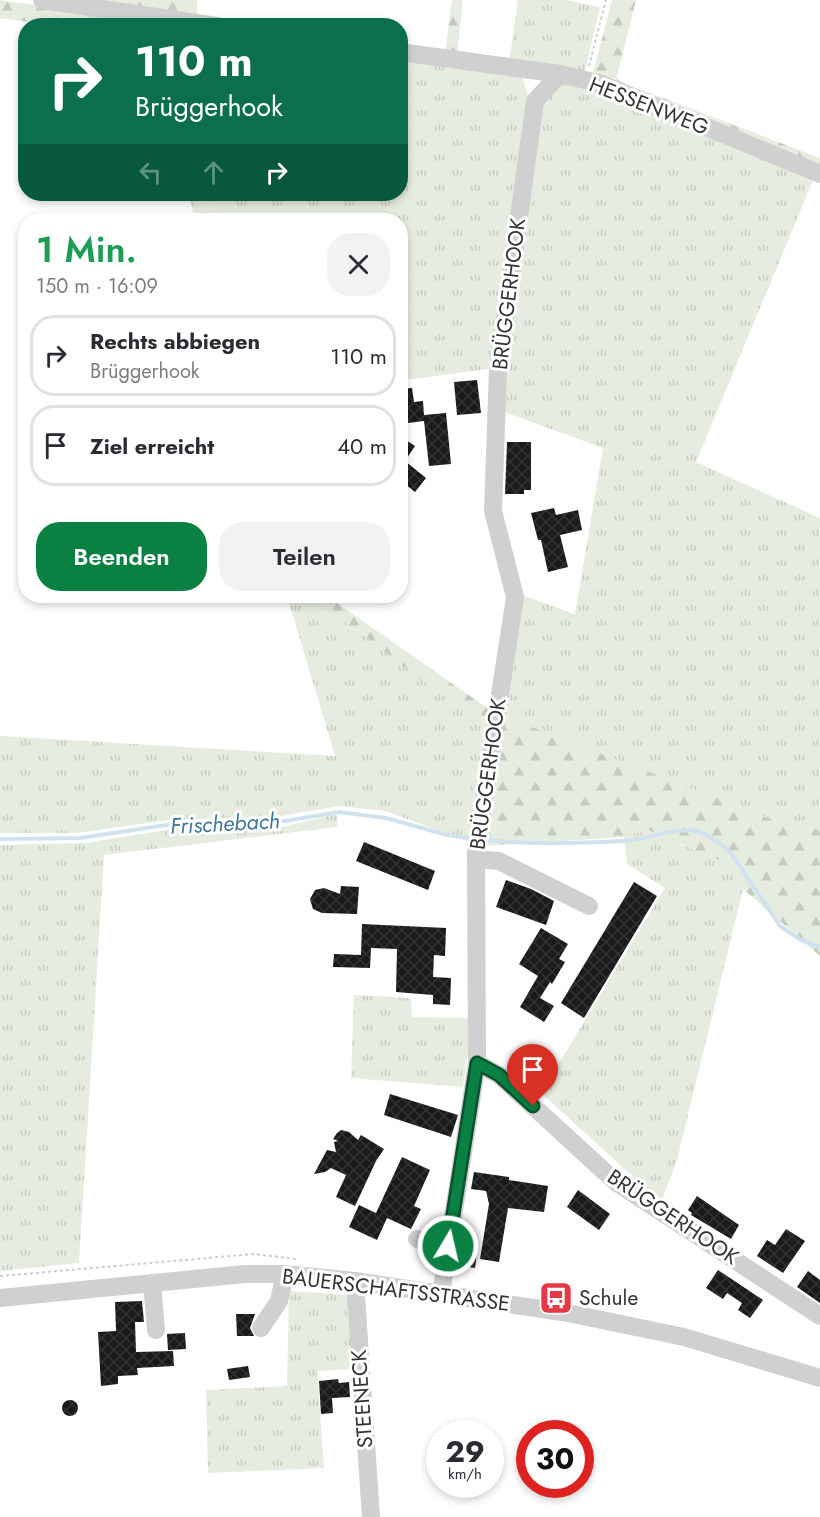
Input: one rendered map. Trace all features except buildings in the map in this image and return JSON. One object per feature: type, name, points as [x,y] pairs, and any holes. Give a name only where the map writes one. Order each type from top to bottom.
[{"type":"street","points":[[42,0],[163,18]]},
{"type":"street","name":"HESSENWEG","points":[[408,53],[560,74],[602,84],[820,174]]},
{"type":"street","points":[[526,70],[535,101]]},
{"type":"street","points":[[535,101],[560,74]]},
{"type":"street","name":"BRÜGGERHOOK","points":[[535,101],[498,369],[493,511],[515,597],[476,859],[477,1063],[499,1075],[617,1183],[820,1316]]},
{"type":"street","points":[[476,859],[499,861],[589,906]]},
{"type":"street","points":[[441,1294],[477,1063]]},
{"type":"street","points":[[417,1239],[448,1246]]},
{"type":"street","name":"BAUERSCHAFTSSTRASSE","points":[[0,1298],[244,1274],[285,1274],[355,1281],[561,1312],[640,1327],[684,1336],[820,1378]]},
{"type":"street","points":[[261,1328],[279,1301],[285,1274]]},
{"type":"street","name":"STEENECK","points":[[355,1281],[371,1517]]},
{"type":"street","points":[[152,1282],[156,1330]]},
{"type":"path","points":[[586,80],[606,0]]},
{"type":"green space","points":[[0,0],[124,18],[18,18],[18,21],[0,18]]},
{"type":"green space","points":[[73,0],[197,0],[198,18]]},
{"type":"green space","points":[[452,0],[463,0],[457,55],[445,54]]},
{"type":"green space","points":[[518,0],[566,0],[600,7],[584,75],[509,63]]},
{"type":"green space","points":[[612,0],[636,0],[616,79],[593,74]]},
{"type":"green space","points":[[408,59],[522,75],[530,104],[495,368],[408,379],[408,213],[212,213],[209,201],[408,201]]},
{"type":"green space","points":[[562,80],[604,90],[814,178],[696,462],[820,518],[820,830],[768,818],[503,717],[522,595],[575,614],[603,448],[502,411],[504,363],[540,104]]},
{"type":"green space","points":[[636,88],[820,158],[820,167]]},
{"type":"green space","points":[[191,201],[209,201],[212,213],[193,213]]},
{"type":"green space","points":[[289,603],[320,603],[488,729],[472,843],[386,811],[338,806],[276,817],[169,820],[76,833],[0,833],[0,736],[335,756]]},
{"type":"green space","points":[[320,603],[337,603],[493,712],[768,818],[820,830],[820,956],[743,889],[732,866],[648,830],[624,837],[483,846],[499,738]]},
{"type":"green space","points":[[337,814],[337,827],[104,855],[79,1263],[0,1271],[0,845],[85,843],[174,829],[282,827]]},
{"type":"green space","points":[[648,830],[732,866],[743,889],[677,1160],[661,1202],[541,1093],[665,888],[627,864],[624,837]]},
{"type":"green space","points":[[354,995],[411,998],[412,1017],[473,1018],[463,1087],[351,1078]]},
{"type":"green space","points":[[289,1291],[350,1295],[356,1369],[317,1371],[324,1468],[208,1473],[206,1390],[287,1386]]},
{"type":"waterway","name":"Frischebach","points":[[0,839],[80,838],[173,824],[285,821],[339,812],[386,818],[447,835],[468,838]]},
{"type":"waterway","points":[[488,840],[538,843],[589,842],[632,840],[687,830],[701,832],[731,853],[780,926],[801,940],[820,947]]},
{"type":"place","name":"Schule","points":[[556,1298]]},
{"type":"route","points":[[448,1246],[477,1063],[499,1075],[533,1106]]}]
